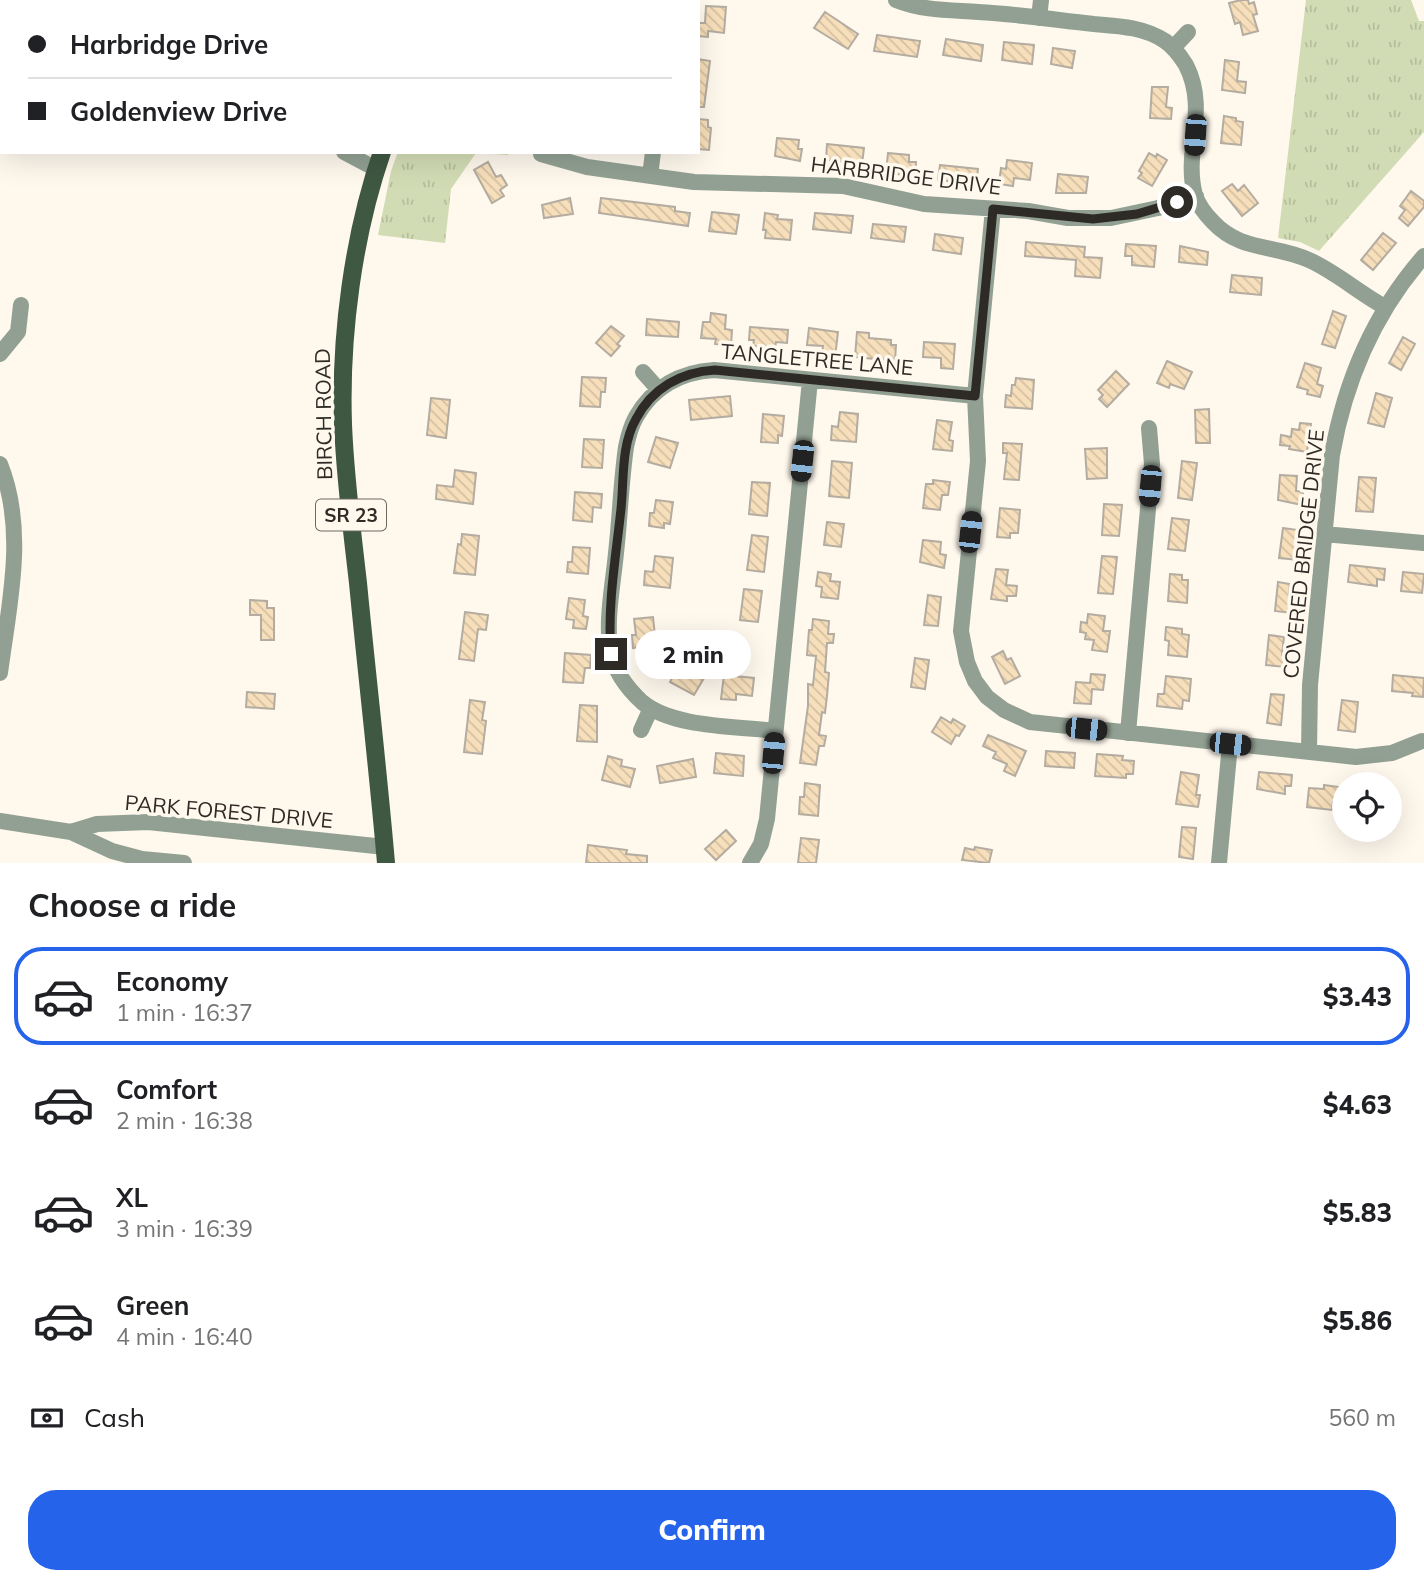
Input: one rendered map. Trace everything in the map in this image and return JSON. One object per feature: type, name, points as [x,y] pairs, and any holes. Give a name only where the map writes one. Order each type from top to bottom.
[{"type":"main road","name":"BIRCH ROAD","points":[[379,161],[365,213],[345,328],[342,387],[351,515],[385,855]]},
{"type":"street","points":[[895,0],[933,11],[1039,18],[1138,29],[1150,33],[1173,48],[1191,75],[1197,108],[1193,171],[1196,197],[1212,221],[1233,238],[1255,247],[1282,251],[1312,261],[1385,307]]},
{"type":"street","points":[[1039,18],[1041,0]]},
{"type":"street","points":[[1173,48],[1188,32]]},
{"type":"street","name":"BIRCH ROAD","points":[[352,154],[379,161]]},
{"type":"street","name":"HARBRIDGE DRIVE","points":[[541,154],[587,167],[650,176],[737,185],[843,186],[924,204],[1028,211],[1068,218],[1102,219],[1137,214],[1196,197]]},
{"type":"street","points":[[650,176],[653,154]]},
{"type":"street","points":[[993,209],[975,396],[978,461],[961,631],[963,649],[971,673],[987,697],[1004,710],[1030,722],[1309,752],[1366,757],[1392,753],[1422,741]]},
{"type":"street","name":"COVERED BRIDGE DRIVE","points":[[1309,752],[1310,685],[1324,534],[1332,454],[1343,401],[1369,336],[1385,307],[1424,256]]},
{"type":"street","points":[[0,354],[18,332],[21,305]]},
{"type":"street","name":"TANGLETREE LANE","points":[[652,708],[630,690],[611,654],[611,608],[626,448],[630,430],[643,408],[659,390],[679,378],[715,370],[975,396]]},
{"type":"street","points":[[643,372],[659,390]]},
{"type":"street","points":[[750,863],[761,844],[767,820],[810,380]]},
{"type":"street","points":[[1128,733],[1151,475],[1149,429]]},
{"type":"street","points":[[0,464],[8,484],[15,530],[0,673]]},
{"type":"street","points":[[1324,534],[1424,543]]},
{"type":"street","points":[[641,730],[652,708],[687,720],[775,731]]},
{"type":"street","points":[[1219,863],[1230,744]]},
{"type":"street","name":"PARK FOREST DRIVE","points":[[0,821],[71,832],[112,851],[142,859],[184,863]]},
{"type":"street","name":"PARK FOREST DRIVE","points":[[71,832],[97,824],[148,822],[385,855]]},
{"type":"green space","points":[[1306,0],[1411,0],[1419,21],[1424,21],[1424,132],[1319,251],[1300,242],[1278,238]]},
{"type":"green space","points":[[397,154],[475,154],[451,189],[445,243],[378,235],[391,171]]},
{"type":"building","points":[[1248,0],[1249,4],[1254,2],[1257,14],[1253,15],[1258,31],[1243,35],[1240,22],[1235,24],[1229,3]]},
{"type":"building","points":[[706,6],[726,7],[724,33],[708,31],[708,37],[700,36],[700,23],[705,23]]},
{"type":"building","points":[[825,12],[858,34],[848,49],[814,28]]},
{"type":"building","points":[[877,35],[920,41],[917,57],[874,51]]},
{"type":"building","points":[[946,39],[983,45],[981,61],[943,55]]},
{"type":"building","points":[[1004,42],[1034,45],[1032,64],[1002,60]]},
{"type":"building","points":[[1053,48],[1075,51],[1072,68],[1051,64]]},
{"type":"building","points":[[700,59],[710,61],[704,107],[700,107]]},
{"type":"building","points":[[1225,60],[1239,62],[1237,81],[1246,82],[1245,93],[1222,90]]},
{"type":"building","points":[[1152,87],[1168,87],[1166,107],[1172,108],[1171,119],[1150,118]]},
{"type":"building","points":[[1224,116],[1243,122],[1241,145],[1221,143]]},
{"type":"building","points":[[700,119],[708,120],[708,127],[711,128],[709,150],[700,149]]},
{"type":"building","points":[[777,138],[799,140],[798,149],[802,149],[800,161],[775,156]]},
{"type":"building","points":[[827,144],[864,148],[862,164],[826,160]]},
{"type":"building","points":[[888,153],[909,155],[909,162],[916,162],[915,176],[886,173]]},
{"type":"building","points":[[1149,153],[1167,160],[1152,186],[1138,178]]},
{"type":"building","points":[[1007,160],[1032,163],[1030,180],[1014,178],[1013,186],[999,184],[1001,168],[1006,169]]},
{"type":"building","points":[[488,162],[496,177],[501,175],[507,185],[500,190],[504,196],[492,203],[474,170]]},
{"type":"building","points":[[940,165],[978,169],[976,184],[938,180]]},
{"type":"building","points":[[1058,174],[1088,177],[1086,193],[1056,193]]},
{"type":"building","points":[[1232,184],[1238,191],[1244,185],[1258,203],[1242,216],[1222,191]]},
{"type":"building","points":[[1411,191],[1424,201],[1424,207],[1408,226],[1399,218],[1405,210],[1400,206]]},
{"type":"building","points":[[570,198],[573,214],[544,218],[542,205]]},
{"type":"building","points":[[601,198],[675,207],[675,211],[690,213],[688,226],[599,213]]},
{"type":"building","points":[[712,212],[739,215],[736,234],[709,231]]},
{"type":"building","points":[[765,213],[778,215],[777,219],[792,220],[790,240],[765,238]]},
{"type":"building","points":[[815,213],[853,216],[851,233],[813,229]]},
{"type":"building","points":[[873,224],[906,227],[904,242],[871,238]]},
{"type":"building","points":[[1383,233],[1396,243],[1373,270],[1361,260]]},
{"type":"building","points":[[935,234],[963,238],[961,254],[933,250]]},
{"type":"building","points":[[1026,242],[1085,247],[1084,257],[1102,258],[1100,278],[1075,276],[1076,260],[1025,256]]},
{"type":"building","points":[[1126,244],[1156,246],[1154,267],[1132,265],[1132,256],[1125,256]]},
{"type":"building","points":[[1180,246],[1208,252],[1207,265],[1179,262]]},
{"type":"building","points":[[1232,275],[1262,278],[1261,295],[1230,292]]},
{"type":"building","points":[[1333,311],[1346,316],[1335,348],[1322,344]]},
{"type":"building","points":[[711,313],[726,315],[725,329],[732,330],[731,346],[715,344],[716,339],[701,338],[703,322],[710,322]]},
{"type":"building","points":[[647,319],[679,322],[678,337],[646,335]]},
{"type":"building","points":[[611,326],[624,336],[611,356],[596,343]]},
{"type":"building","points":[[750,327],[788,330],[787,343],[776,342],[775,348],[753,346],[754,340],[749,340]]},
{"type":"building","points":[[809,328],[838,332],[835,357],[822,355],[823,346],[807,345]]},
{"type":"building","points":[[857,332],[869,333],[869,338],[891,340],[891,345],[896,345],[895,361],[855,357]]},
{"type":"building","points":[[1403,337],[1415,344],[1401,370],[1389,363]]},
{"type":"building","points":[[924,342],[955,344],[953,369],[941,368],[941,358],[923,357]]},
{"type":"building","points":[[1167,361],[1192,372],[1184,389],[1170,384],[1169,388],[1157,383]]},
{"type":"building","points":[[1305,363],[1321,368],[1317,384],[1323,386],[1320,397],[1307,394],[1308,390],[1297,387]]},
{"type":"building","points":[[1116,371],[1129,384],[1107,407],[1099,399],[1103,395],[1098,390]]},
{"type":"building","points":[[582,377],[606,378],[600,407],[580,406]]},
{"type":"building","points":[[1016,378],[1034,380],[1032,409],[1005,407],[1006,395],[1011,396]]},
{"type":"building","points":[[1376,393],[1392,398],[1384,427],[1368,423]]},
{"type":"building","points":[[730,396],[732,416],[691,420],[689,400]]},
{"type":"building","points":[[431,398],[450,400],[446,438],[427,435]]},
{"type":"building","points":[[1209,409],[1210,443],[1196,443],[1195,410]]},
{"type":"building","points":[[840,412],[858,414],[856,442],[831,440],[832,426],[838,427]]},
{"type":"building","points":[[763,414],[784,416],[782,436],[778,435],[778,443],[761,442]]},
{"type":"building","points":[[937,420],[952,422],[949,440],[953,441],[952,451],[933,449]]},
{"type":"building","points":[[1300,423],[1311,424],[1307,452],[1280,445],[1281,435],[1291,437],[1292,429],[1299,430]]},
{"type":"building","points":[[656,437],[678,443],[670,468],[648,462]]},
{"type":"building","points":[[584,439],[604,440],[602,468],[582,467]]},
{"type":"building","points":[[1003,443],[1022,444],[1019,480],[1004,479],[1007,453],[1003,453]]},
{"type":"building","points":[[1107,448],[1107,478],[1087,479],[1085,449]]},
{"type":"building","points":[[832,461],[852,463],[849,498],[829,496]]},
{"type":"building","points":[[1182,461],[1197,463],[1192,500],[1178,498]]},
{"type":"building","points":[[455,470],[476,473],[473,504],[436,499],[437,485],[453,487]]},
{"type":"building","points":[[1280,475],[1297,476],[1296,491],[1303,492],[1302,505],[1278,500]]},
{"type":"building","points":[[1359,477],[1376,478],[1373,512],[1356,511]]},
{"type":"building","points":[[933,480],[950,482],[948,495],[942,495],[940,510],[923,508],[926,484],[933,484]]},
{"type":"building","points":[[752,482],[770,483],[767,516],[749,514]]},
{"type":"building","points":[[575,492],[602,494],[601,508],[593,507],[592,522],[573,520]]},
{"type":"building","points":[[656,500],[673,502],[670,524],[664,523],[664,528],[649,526],[650,513],[654,513]]},
{"type":"building","points":[[1104,504],[1122,505],[1119,536],[1102,535]]},
{"type":"building","points":[[1000,508],[1020,510],[1018,533],[1010,533],[1010,538],[997,537]]},
{"type":"building","points":[[1172,518],[1189,520],[1185,551],[1168,549]]},
{"type":"building","points":[[827,522],[844,524],[841,547],[824,545]]},
{"type":"building","points":[[1283,528],[1298,530],[1296,550],[1300,551],[1299,560],[1279,558]]},
{"type":"building","points":[[462,534],[479,536],[475,575],[454,573]]},
{"type":"building","points":[[752,535],[768,537],[764,572],[747,570]]},
{"type":"building","points":[[923,540],[941,542],[940,554],[946,555],[944,568],[920,562]]},
{"type":"building","points":[[573,547],[590,548],[588,574],[567,572],[568,562],[572,562]]},
{"type":"building","points":[[655,556],[673,558],[670,588],[644,585],[645,571],[653,572]]},
{"type":"building","points":[[1102,556],[1117,557],[1113,594],[1098,593]]},
{"type":"building","points":[[1350,565],[1385,569],[1384,580],[1377,579],[1377,586],[1348,582]]},
{"type":"building","points":[[996,569],[1008,570],[1006,585],[1017,586],[1016,596],[1007,596],[1007,601],[991,599]]},
{"type":"building","points":[[818,572],[831,574],[830,581],[840,582],[838,599],[821,597],[822,587],[816,586]]},
{"type":"building","points":[[1403,572],[1424,574],[1422,593],[1401,591]]},
{"type":"building","points":[[1170,574],[1182,575],[1182,580],[1188,580],[1187,603],[1168,601]]},
{"type":"building","points":[[1278,582],[1290,584],[1289,595],[1293,595],[1291,613],[1275,611]]},
{"type":"building","points":[[744,589],[762,591],[758,622],[740,620]]},
{"type":"building","points":[[928,595],[941,597],[938,626],[924,625]]},
{"type":"building","points":[[569,598],[585,600],[583,616],[588,617],[586,629],[573,628],[574,620],[566,619]]},
{"type":"building","points":[[250,600],[267,601],[267,608],[274,608],[274,640],[261,640],[261,615],[250,615]]},
{"type":"building","points":[[465,612],[488,615],[486,630],[478,629],[474,661],[459,659]]},
{"type":"building","points":[[1088,614],[1105,616],[1103,631],[1110,631],[1107,652],[1092,650],[1094,640],[1085,639],[1086,633],[1080,632],[1081,622],[1087,623]]},
{"type":"building","points":[[653,617],[656,645],[633,648],[632,635],[636,635],[634,619]]},
{"type":"building","points":[[813,619],[829,621],[828,634],[834,634],[833,643],[827,643],[825,672],[829,673],[825,713],[822,712],[819,735],[826,736],[824,746],[819,746],[816,765],[800,763],[808,706],[808,684],[813,685],[816,656],[807,655],[809,630],[812,630]]},
{"type":"building","points":[[1166,627],[1182,629],[1182,634],[1189,635],[1187,657],[1168,655]]},
{"type":"building","points":[[1269,635],[1284,637],[1282,655],[1287,655],[1286,667],[1266,665]]},
{"type":"building","points":[[1003,651],[1007,660],[1011,658],[1020,676],[1005,684],[992,657]]},
{"type":"building","points":[[565,653],[591,655],[590,668],[585,668],[583,683],[563,682]]},
{"type":"building","points":[[915,658],[929,660],[925,689],[911,687]]},
{"type":"building","points":[[679,664],[704,678],[694,695],[670,682]]},
{"type":"building","points":[[1091,674],[1105,675],[1103,690],[1092,689],[1091,704],[1074,703],[1076,682],[1090,683]]},
{"type":"building","points":[[724,675],[754,678],[752,696],[736,694],[736,700],[721,699]]},
{"type":"building","points":[[1393,675],[1424,678],[1423,697],[1392,691]]},
{"type":"building","points":[[1166,676],[1191,679],[1189,701],[1183,700],[1182,709],[1157,706],[1158,694],[1164,694]]},
{"type":"building","points":[[247,692],[275,694],[274,709],[246,707]]},
{"type":"building","points":[[1271,694],[1284,695],[1281,725],[1267,723]]},
{"type":"building","points":[[470,700],[485,702],[482,754],[464,752]]},
{"type":"building","points":[[1342,700],[1358,702],[1355,732],[1338,730]]},
{"type":"building","points":[[580,705],[597,706],[597,742],[577,741]]},
{"type":"building","points":[[941,717],[951,723],[953,719],[965,726],[951,744],[932,732]]},
{"type":"building","points":[[988,735],[1026,751],[1015,776],[1004,771],[1007,764],[993,758],[996,752],[983,746]]},
{"type":"building","points":[[1046,751],[1075,753],[1074,768],[1045,766]]},
{"type":"building","points":[[716,753],[744,756],[743,776],[714,773]]},
{"type":"building","points":[[1097,754],[1123,756],[1122,760],[1134,761],[1133,774],[1126,774],[1126,778],[1095,776]]},
{"type":"building","points":[[608,756],[622,760],[621,766],[635,769],[630,787],[602,780]]},
{"type":"building","points":[[693,759],[696,777],[660,783],[657,766]]},
{"type":"building","points":[[1181,772],[1199,775],[1196,795],[1200,795],[1198,807],[1176,804]]},
{"type":"building","points":[[1259,772],[1292,775],[1291,786],[1285,786],[1285,794],[1257,789]]},
{"type":"building","points":[[805,783],[820,785],[818,816],[799,814],[800,797],[804,797]]},
{"type":"building","points":[[1324,785],[1332,786],[1332,810],[1307,807],[1309,788],[1324,789]]},
{"type":"building","points":[[1182,827],[1196,828],[1193,859],[1179,857]]},
{"type":"building","points":[[726,830],[736,841],[716,860],[705,849]]},
{"type":"building","points":[[801,838],[819,840],[816,863],[798,863]]},
{"type":"building","points":[[588,845],[627,850],[626,854],[647,856],[647,863],[586,863]]},
{"type":"building","points":[[975,847],[992,850],[989,863],[962,860],[965,848],[974,850]]},
{"type":"route","points":[[611,654],[611,608],[626,448],[636,417],[659,390],[695,372],[715,370],[975,396],[993,209],[1093,219],[1137,214],[1177,202]]}]
